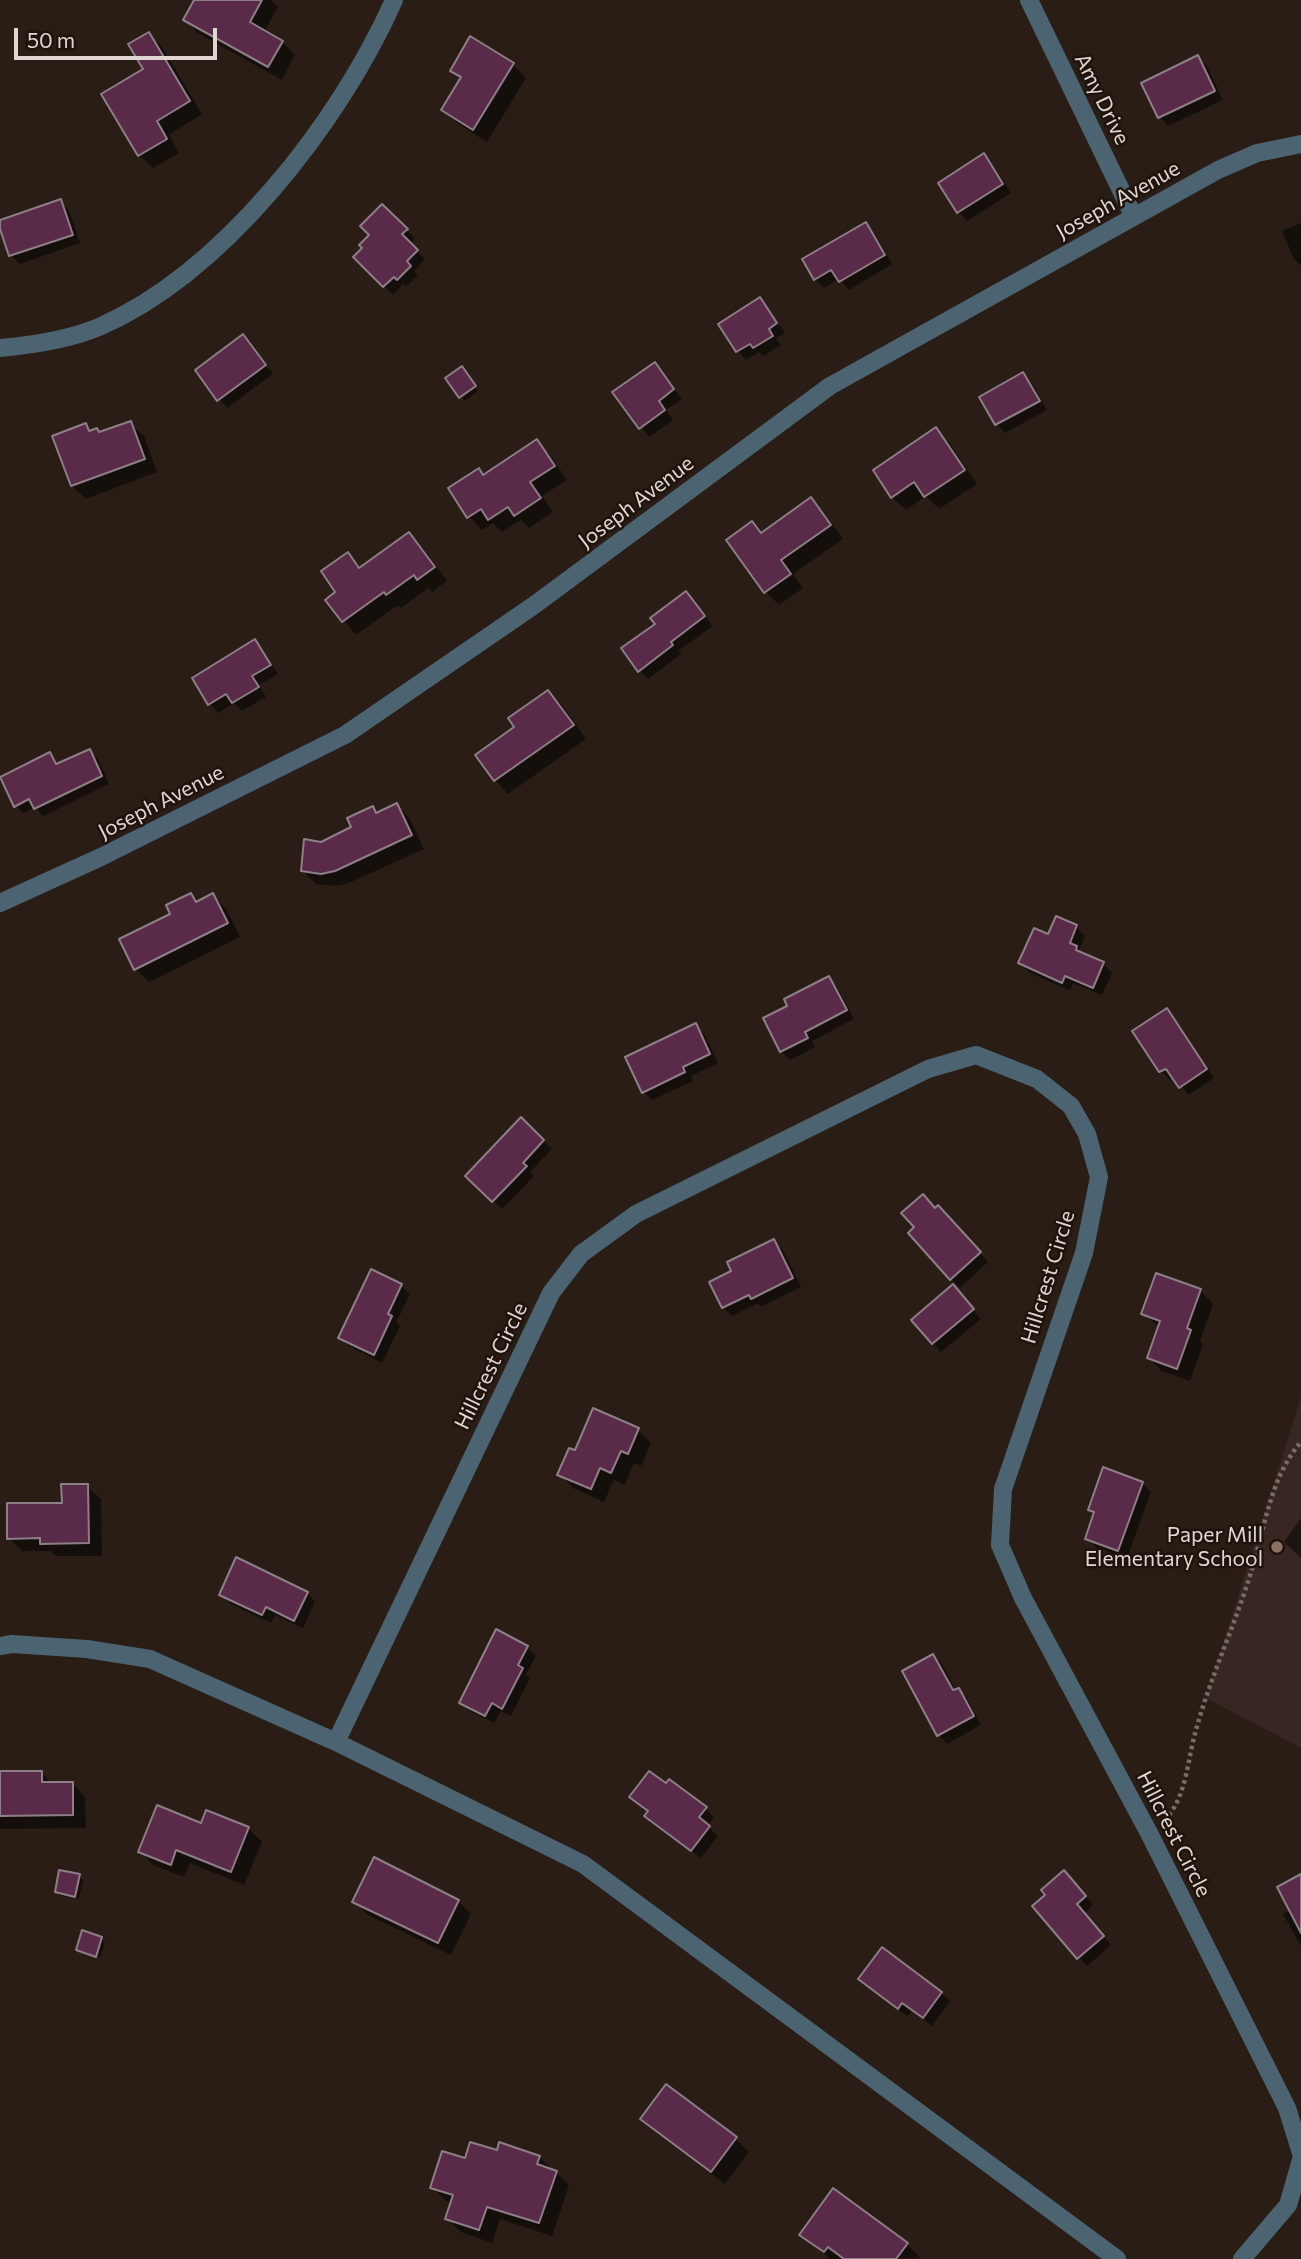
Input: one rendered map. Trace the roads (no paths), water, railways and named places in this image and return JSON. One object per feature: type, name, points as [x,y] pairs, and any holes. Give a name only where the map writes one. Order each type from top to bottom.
[{"type":"street","points":[[0,348],[45,342],[99,327],[148,301],[201,259],[252,211],[288,172],[360,67],[394,0]]},
{"type":"street","name":"Amy Drive","points":[[1029,0],[1135,217]]},
{"type":"street","name":"Joseph Avenue","points":[[0,903],[101,857],[345,735],[533,606],[830,386],[1218,170],[1257,153],[1301,144]]},
{"type":"street","name":"Hillcrest Circle","points":[[335,1742],[551,1293],[581,1254],[636,1214],[928,1069],[976,1055],[1037,1079],[1071,1107],[1087,1134],[1099,1177],[1084,1253],[1003,1489],[1000,1545],[1023,1598],[1149,1833],[1281,2096],[1301,2153]]},
{"type":"street","points":[[0,1646],[12,1644],[87,1649],[150,1659],[335,1742],[583,1864],[1117,2259]]},
{"type":"street","points":[[1242,2259],[1288,2205],[1301,2160]]},
{"type":"place","name":"Paper Mill Elementary School","points":[[1277,1547]]}]
